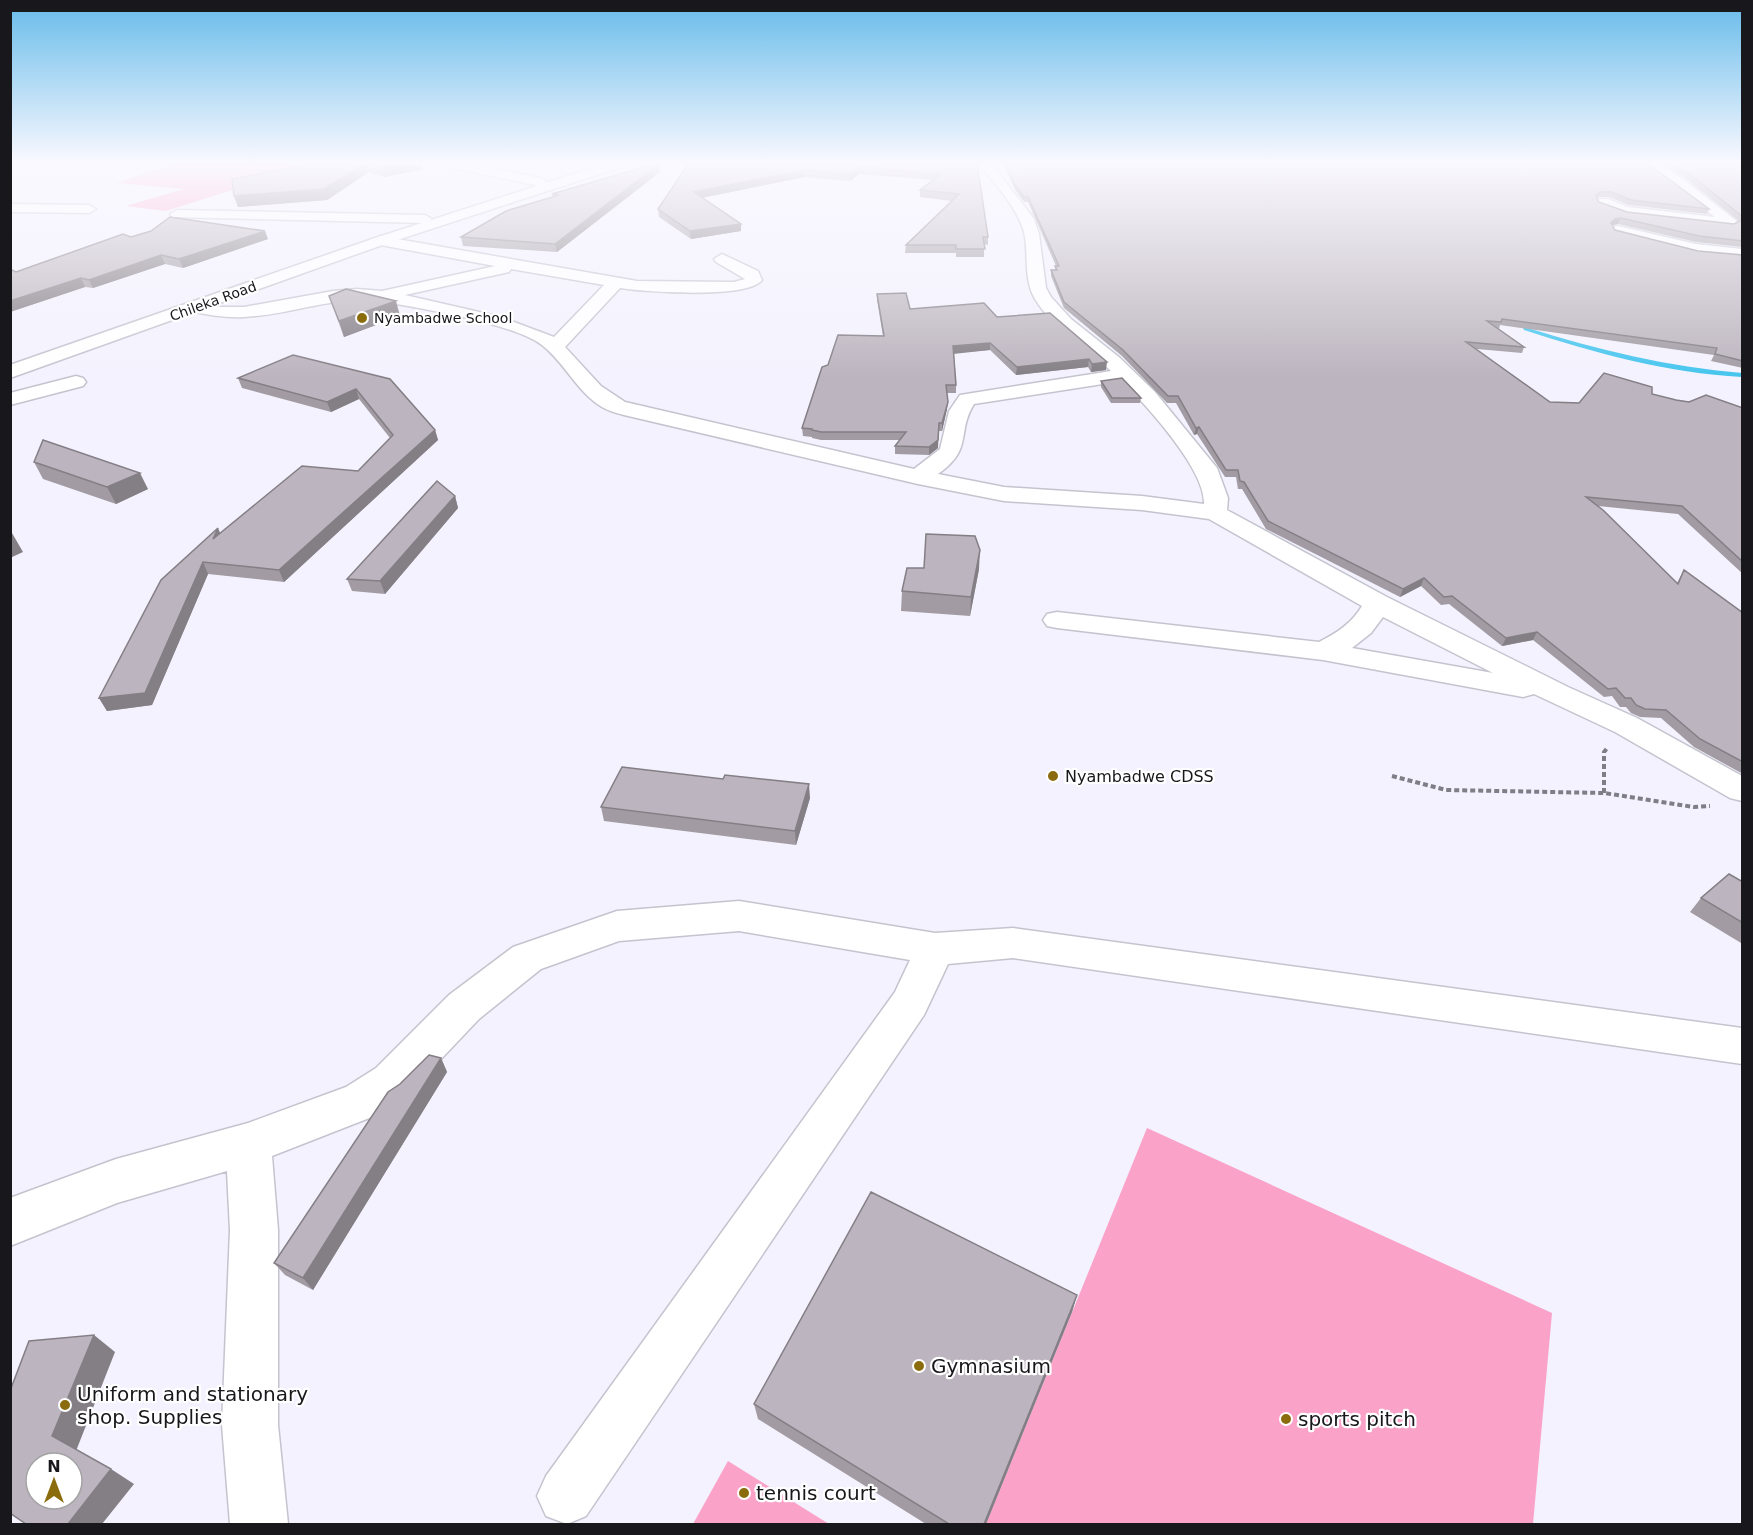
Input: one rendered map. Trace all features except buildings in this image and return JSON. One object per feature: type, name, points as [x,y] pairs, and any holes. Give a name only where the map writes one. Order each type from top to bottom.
[{"type":"main road","name":"Chileka Road","points":[[10,364],[380,235]]},
{"type":"main road","name":"Chileka Road","points":[[10,372],[402,235]]},
{"type":"main road","points":[[1032,235],[1038,288],[1042,297],[1058,316],[1148,396],[1206,468],[1216,498],[1215,513]]},
{"type":"main road","points":[[1634,235],[1696,249],[1743,254]]},
{"type":"main road","points":[[380,242],[637,285],[717,288],[749,284],[754,280],[752,274],[722,259]]},
{"type":"main road","points":[[382,296],[518,266]]},
{"type":"main road","points":[[554,346],[617,282]]},
{"type":"main road","points":[[196,307],[222,313],[254,313],[336,294],[382,296],[522,330],[547,340],[609,403],[631,411],[918,477],[1004,494],[1142,503],[1215,513],[1377,603],[1557,694],[1626,725],[1743,790]]},
{"type":"main road","points":[[918,477],[937,464],[951,449],[958,411],[967,399],[1125,375]]},
{"type":"main road","points":[[10,399],[76,382]]},
{"type":"main road","points":[[1323,651],[1360,630],[1368,622],[1377,603]]},
{"type":"main road","points":[[1057,620],[1323,651],[1557,694]]},
{"type":"main road","points":[[10,1222],[116,1181],[248,1144],[361,1101],[391,1082],[464,1006],[527,958],[617,926],[739,916],[935,950],[1013,943],[1743,1047]]},
{"type":"main road","points":[[566,1496],[910,1003],[935,950]]},
{"type":"main road","points":[[248,1144],[254,1230],[250,1425],[259,1524]]},
{"type":"path","points":[[1604,793],[1604,752],[1626,725]]},
{"type":"path","points":[[1392,776],[1446,790],[1604,793],[1694,807],[1713,806]]},
{"type":"shaded area","name":"sports pitch","points":[[1147,1128],[1552,1313],[1533,1524],[986,1524]]},
{"type":"shaded area","name":"tennis court","points":[[728,1461],[829,1524],[693,1524]]},
{"type":"waterway","points":[[1519,317],[1526,329],[1579,345],[1687,369],[1742,375]]},
{"type":"place","name":"Nyambadwe School","points":[[362,318]]},
{"type":"place","name":"Nyambadwe CDSS","points":[[1053,776]]},
{"type":"place","name":"Gymnasium","points":[[919,1366]]},
{"type":"place","name":"Uniform and stationary shop. Supplies","points":[[65,1405]]},
{"type":"place","name":"sports pitch","points":[[1286,1419]]},
{"type":"place","name":"tennis court","points":[[744,1493]]}]
